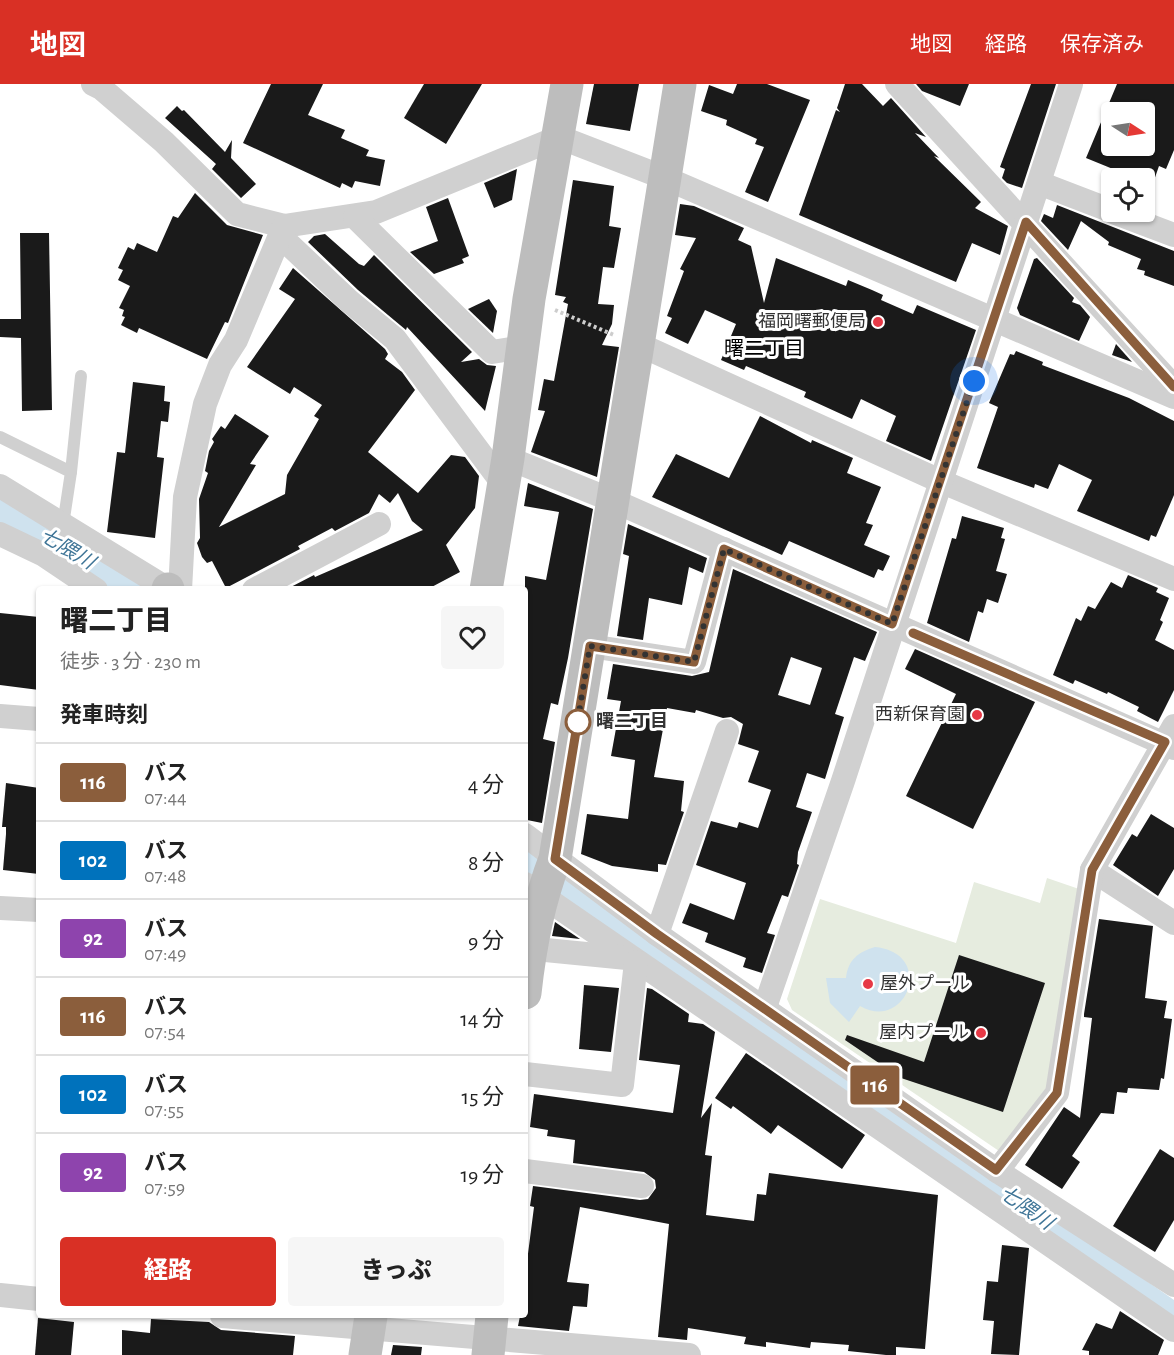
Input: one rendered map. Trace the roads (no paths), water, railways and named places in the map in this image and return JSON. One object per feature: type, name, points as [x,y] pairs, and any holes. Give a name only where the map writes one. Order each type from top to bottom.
[{"type":"street","points":[[93,84],[101,88],[164,142],[237,214],[282,231],[349,301],[395,339],[506,472],[614,501],[892,624],[1171,739],[1092,870],[1057,1093],[996,1170]]},
{"type":"street","points":[[487,586],[506,472],[529,299],[567,84]]},
{"type":"street","points":[[633,960],[528,948],[590,646],[680,84]]},
{"type":"street","points":[[897,84],[1026,222],[1174,387]]},
{"type":"street","points":[[765,1007],[843,780],[892,624],[995,321],[1071,84]]},
{"type":"street","points":[[282,231],[376,212],[559,137],[665,178],[1174,397]]},
{"type":"street","points":[[1039,183],[1101,207]]},
{"type":"street","points":[[355,217],[492,352],[524,347]]},
{"type":"street","points":[[1140,222],[1174,235]]},
{"type":"street","points":[[180,586],[185,497],[205,404],[220,365],[236,340],[282,231]]},
{"type":"street","points":[[638,344],[940,481],[1174,579]]},
{"type":"street","points":[[0,486],[163,586]]},
{"type":"street","points":[[262,586],[379,524]]},
{"type":"street","points":[[0,534],[44,555],[90,586]]},
{"type":"street","points":[[590,646],[694,662],[724,549]]},
{"type":"street","points":[[0,716],[36,719]]},
{"type":"street","points":[[657,934],[727,731]]},
{"type":"street","points":[[528,842],[543,880],[633,960],[1174,1330]]},
{"type":"street","points":[[1092,870],[1174,923]]},
{"type":"street","points":[[543,880],[657,934],[996,1170],[1174,1285]]},
{"type":"street","points":[[0,908],[36,910]]},
{"type":"street","points":[[528,1074],[622,1085],[633,960]]},
{"type":"street","points":[[528,1171],[642,1186]]},
{"type":"street","points":[[0,1295],[36,1299]]},
{"type":"street","points":[[239,1318],[368,1333],[490,1336],[689,1355]]},
{"type":"lane","points":[[63,525],[81,376]]},
{"type":"lane","points":[[0,437],[71,472]]},
{"type":"water","points":[[528,847],[537,854],[532,871],[528,868]]},
{"type":"water","points":[[568,879],[1174,1300],[1174,1317],[560,895]]},
{"type":"water","name":"屋外プール","points":[[875,947],[894,952],[905,963],[909,975],[908,989],[901,1001],[891,1009],[877,1011],[860,1006],[849,1022],[830,1003],[826,978],[846,978],[849,966],[855,958]]},
{"type":"waterway","name":"七隈川","points":[[0,509],[126,586]]},
{"type":"waterway","name":"七隈川","points":[[528,858],[608,917]]},
{"type":"place","name":"福岡曙郵便局","points":[[878,322]]},
{"type":"place","name":"西新保育園","points":[[977,715]]},
{"type":"place","name":"曙二丁目","points":[[578,722]]},
{"type":"place","name":"屋外プール","points":[[868,984]]},
{"type":"place","name":"屋内プール","points":[[981,1033]]},
{"type":"district","name":"曙二丁目","points":[[764,349]]}]
